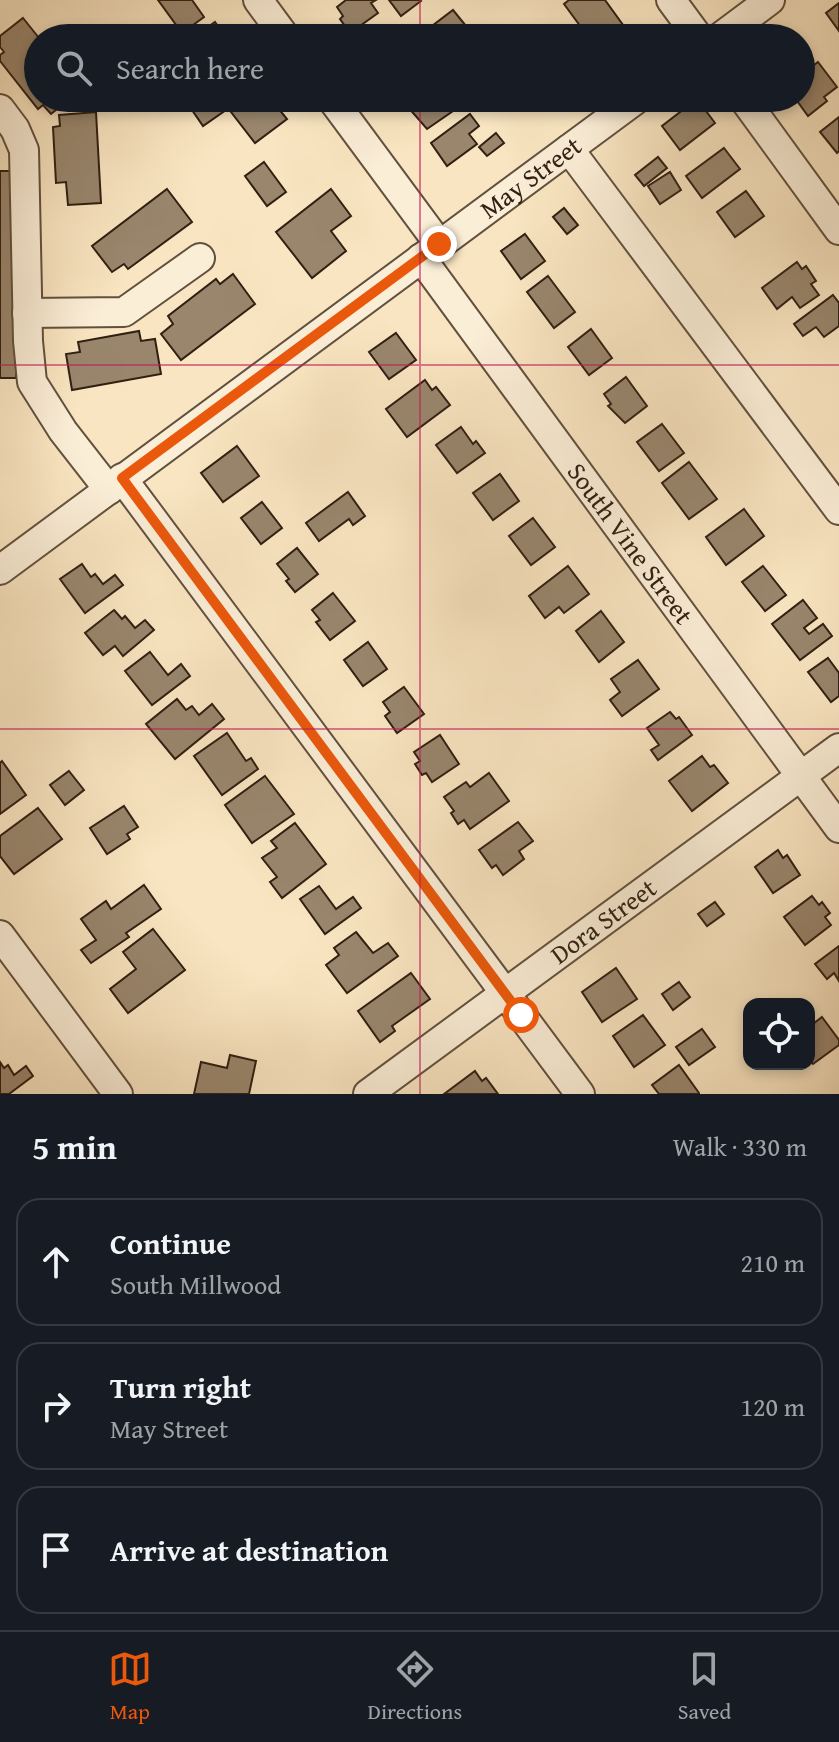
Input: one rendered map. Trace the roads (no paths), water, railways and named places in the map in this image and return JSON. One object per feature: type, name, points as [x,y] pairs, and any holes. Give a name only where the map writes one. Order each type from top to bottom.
[{"type":"street","points":[[258,0],[276,24]]},
{"type":"street","points":[[671,0],[689,24]]},
{"type":"street","points":[[738,24],[770,0]]},
{"type":"street","points":[[0,109],[15,129],[24,150],[27,313],[32,382],[63,431],[116,484],[580,1094]]},
{"type":"street","name":"South Vine Street","points":[[340,112],[430,251],[839,828]]},
{"type":"street","name":"May Street","points":[[0,570],[619,112]]},
{"type":"street","points":[[753,112],[839,230]]},
{"type":"street","points":[[569,149],[839,510]]},
{"type":"street","points":[[27,313],[124,312],[200,258]]},
{"type":"street","name":"Dora Street","points":[[368,1094],[839,748]]},
{"type":"street","points":[[0,935],[118,1094]]}]
